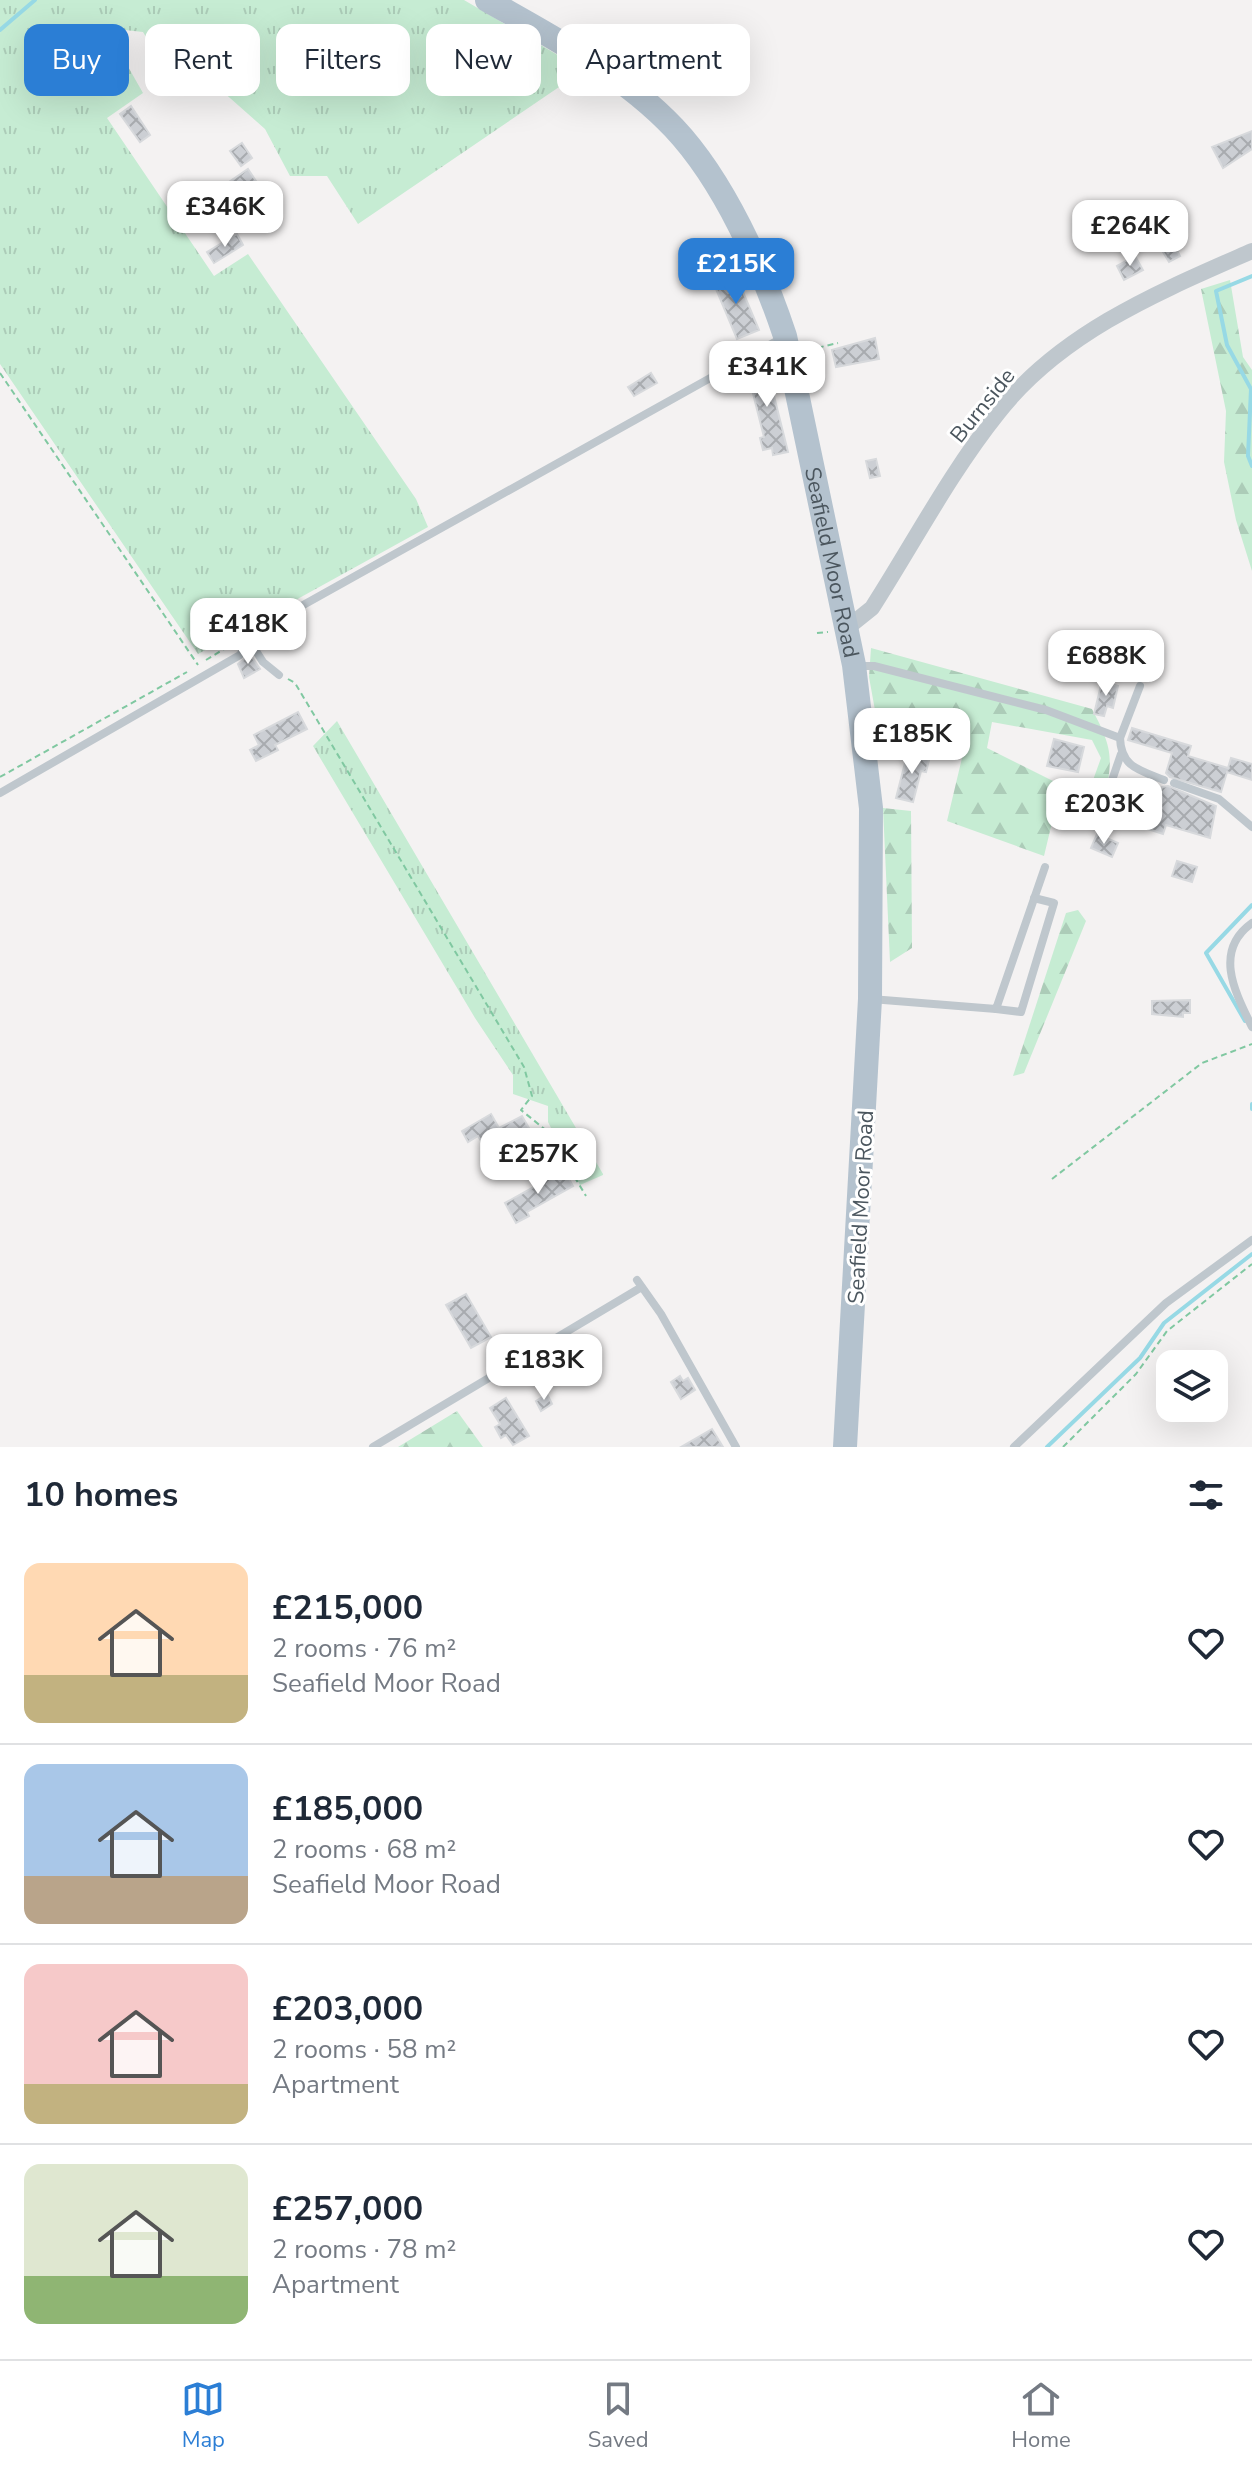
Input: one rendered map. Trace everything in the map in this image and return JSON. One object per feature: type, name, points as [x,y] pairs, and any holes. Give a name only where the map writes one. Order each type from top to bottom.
[{"type":"main road","name":"Seafield Moor Road","points":[[487,0],[596,65],[673,127],[710,174],[769,286],[787,346],[854,665],[871,808],[870,999],[845,1447]]},
{"type":"street","name":"Burnside","points":[[847,628],[872,608],[991,423],[1033,376],[1076,342],[1131,306],[1252,251]]},
{"type":"lane","points":[[0,793],[240,655],[249,640],[290,612],[787,346]]},
{"type":"lane","points":[[249,640],[263,662],[279,675]]},
{"type":"lane","points":[[854,665],[874,666],[1046,710],[1120,738]]},
{"type":"lane","points":[[1097,824],[1121,754],[1120,738],[1140,686]]},
{"type":"lane","points":[[1121,754],[1127,764],[1164,780]]},
{"type":"lane","points":[[1174,783],[1219,799],[1252,827]]},
{"type":"lane","points":[[996,1009],[1045,867]]},
{"type":"lane","points":[[870,999],[1021,1012],[1054,903],[1034,898]]},
{"type":"lane","points":[[1252,923],[1237,934],[1228,961],[1238,1000],[1252,1027]]},
{"type":"lane","points":[[1014,1447],[1166,1303],[1252,1240]]},
{"type":"lane","points":[[373,1447],[639,1284],[652,1299],[736,1447]]},
{"type":"path","points":[[787,346],[838,343]]},
{"type":"path","points":[[0,373],[198,666]]},
{"type":"path","points":[[0,777],[198,666],[231,643],[249,640]]},
{"type":"path","points":[[279,675],[295,683],[524,1067],[532,1096],[521,1110],[547,1131],[586,1196]]},
{"type":"path","points":[[1052,1179],[1202,1063],[1252,1044]]},
{"type":"path","points":[[1063,1447],[1136,1374],[1167,1331],[1252,1264]]},
{"type":"green space","points":[[0,0],[464,0],[505,24],[426,24],[426,96],[541,96],[541,45],[557,55],[557,88],[358,224],[327,176],[290,176],[265,129],[228,96],[260,96],[260,24],[145,24],[145,35],[143,32],[129,30],[129,24],[24,24],[24,96],[129,96],[129,68],[143,93],[107,118],[214,276],[248,254],[416,499],[428,527],[198,654],[0,364]]},
{"type":"green space","points":[[1230,280],[1243,357],[1252,370],[1252,571],[1236,520],[1224,462],[1226,411],[1201,289]]},
{"type":"green space","points":[[871,648],[1092,709],[1110,756],[1103,806],[1084,805],[1101,758],[1092,740],[992,722],[987,748],[1061,785],[1044,856],[947,821],[962,758],[880,738],[869,677]]},
{"type":"green space","points":[[337,721],[603,1175],[580,1185],[548,1122],[548,1106],[513,1094],[513,1075],[475,1018],[313,746]]},
{"type":"green space","points":[[883,808],[911,811],[912,948],[890,962]]},
{"type":"green space","points":[[1078,910],[1086,921],[1024,1073],[1013,1076],[1066,913]]},
{"type":"green space","points":[[457,1411],[483,1447],[398,1447]]},
{"type":"building","points":[[131,106],[150,135],[140,142],[120,114]]},
{"type":"building","points":[[1252,131],[1252,149],[1223,168],[1212,147]]},
{"type":"building","points":[[242,143],[252,158],[241,166],[230,151]]},
{"type":"building","points":[[248,169],[258,184],[201,223],[191,208]]},
{"type":"building","points":[[237,234],[243,245],[214,263],[207,252]]},
{"type":"building","points":[[1172,241],[1180,256],[1169,262],[1160,247]]},
{"type":"building","points":[[1135,256],[1143,270],[1124,280],[1117,266]]},
{"type":"building","points":[[723,273],[728,284],[738,280],[759,330],[737,339],[711,277]]},
{"type":"building","points":[[875,338],[879,359],[836,367],[832,350]]},
{"type":"building","points":[[765,360],[788,452],[773,455],[772,448],[763,450],[760,438],[764,437],[746,366]]},
{"type":"building","points":[[651,373],[657,383],[634,396],[628,387]]},
{"type":"building","points":[[876,459],[880,476],[870,478],[866,461]]},
{"type":"building","points":[[250,654],[260,669],[244,678],[238,664]]},
{"type":"building","points":[[1102,681],[1118,686],[1113,708],[1107,706],[1104,716],[1094,714]]},
{"type":"building","points":[[298,712],[307,729],[275,745],[278,750],[256,761],[250,750],[259,745],[254,735]]},
{"type":"building","points":[[1132,728],[1191,746],[1188,756],[1228,768],[1231,758],[1252,764],[1252,780],[1227,772],[1221,792],[1170,777],[1166,773],[1172,753],[1128,740]]},
{"type":"building","points":[[1054,739],[1084,747],[1078,772],[1047,766]]},
{"type":"building","points":[[908,751],[925,755],[924,758],[929,760],[926,772],[921,771],[913,802],[896,798]]},
{"type":"building","points":[[1168,786],[1216,806],[1210,838],[1166,825],[1163,834],[1142,827],[1145,818],[1110,808],[1114,795],[1155,808],[1162,787]]},
{"type":"building","points":[[1097,834],[1118,843],[1112,857],[1091,848]]},
{"type":"building","points":[[1177,861],[1197,867],[1192,882],[1172,876]]},
{"type":"building","points":[[1190,1000],[1190,1013],[1183,1013],[1183,1017],[1152,1014],[1152,1001]]},
{"type":"building","points":[[491,1114],[499,1128],[522,1116],[532,1133],[489,1154],[478,1136],[468,1142],[462,1131]]},
{"type":"building","points":[[564,1170],[573,1186],[527,1212],[529,1216],[516,1223],[505,1203]]},
{"type":"building","points":[[466,1294],[491,1337],[471,1348],[446,1305]]},
{"type":"building","points":[[680,1376],[683,1381],[688,1378],[695,1390],[681,1399],[671,1382]]},
{"type":"building","points":[[547,1394],[552,1404],[541,1411],[536,1401]]},
{"type":"building","points":[[506,1398],[529,1436],[513,1445],[506,1435],[501,1438],[495,1427],[500,1424],[490,1408]]},
{"type":"building","points":[[712,1429],[723,1447],[681,1447]]},
{"type":"waterway","points":[[0,30],[35,0]]},
{"type":"waterway","points":[[1252,276],[1216,291],[1227,345],[1251,389],[1248,456],[1252,466]]},
{"type":"waterway","points":[[1245,1021],[1206,953],[1252,905]]},
{"type":"waterway","points":[[1252,1104],[1252,1109]]},
{"type":"waterway","points":[[1047,1447],[1140,1358],[1164,1323],[1252,1254]]}]
